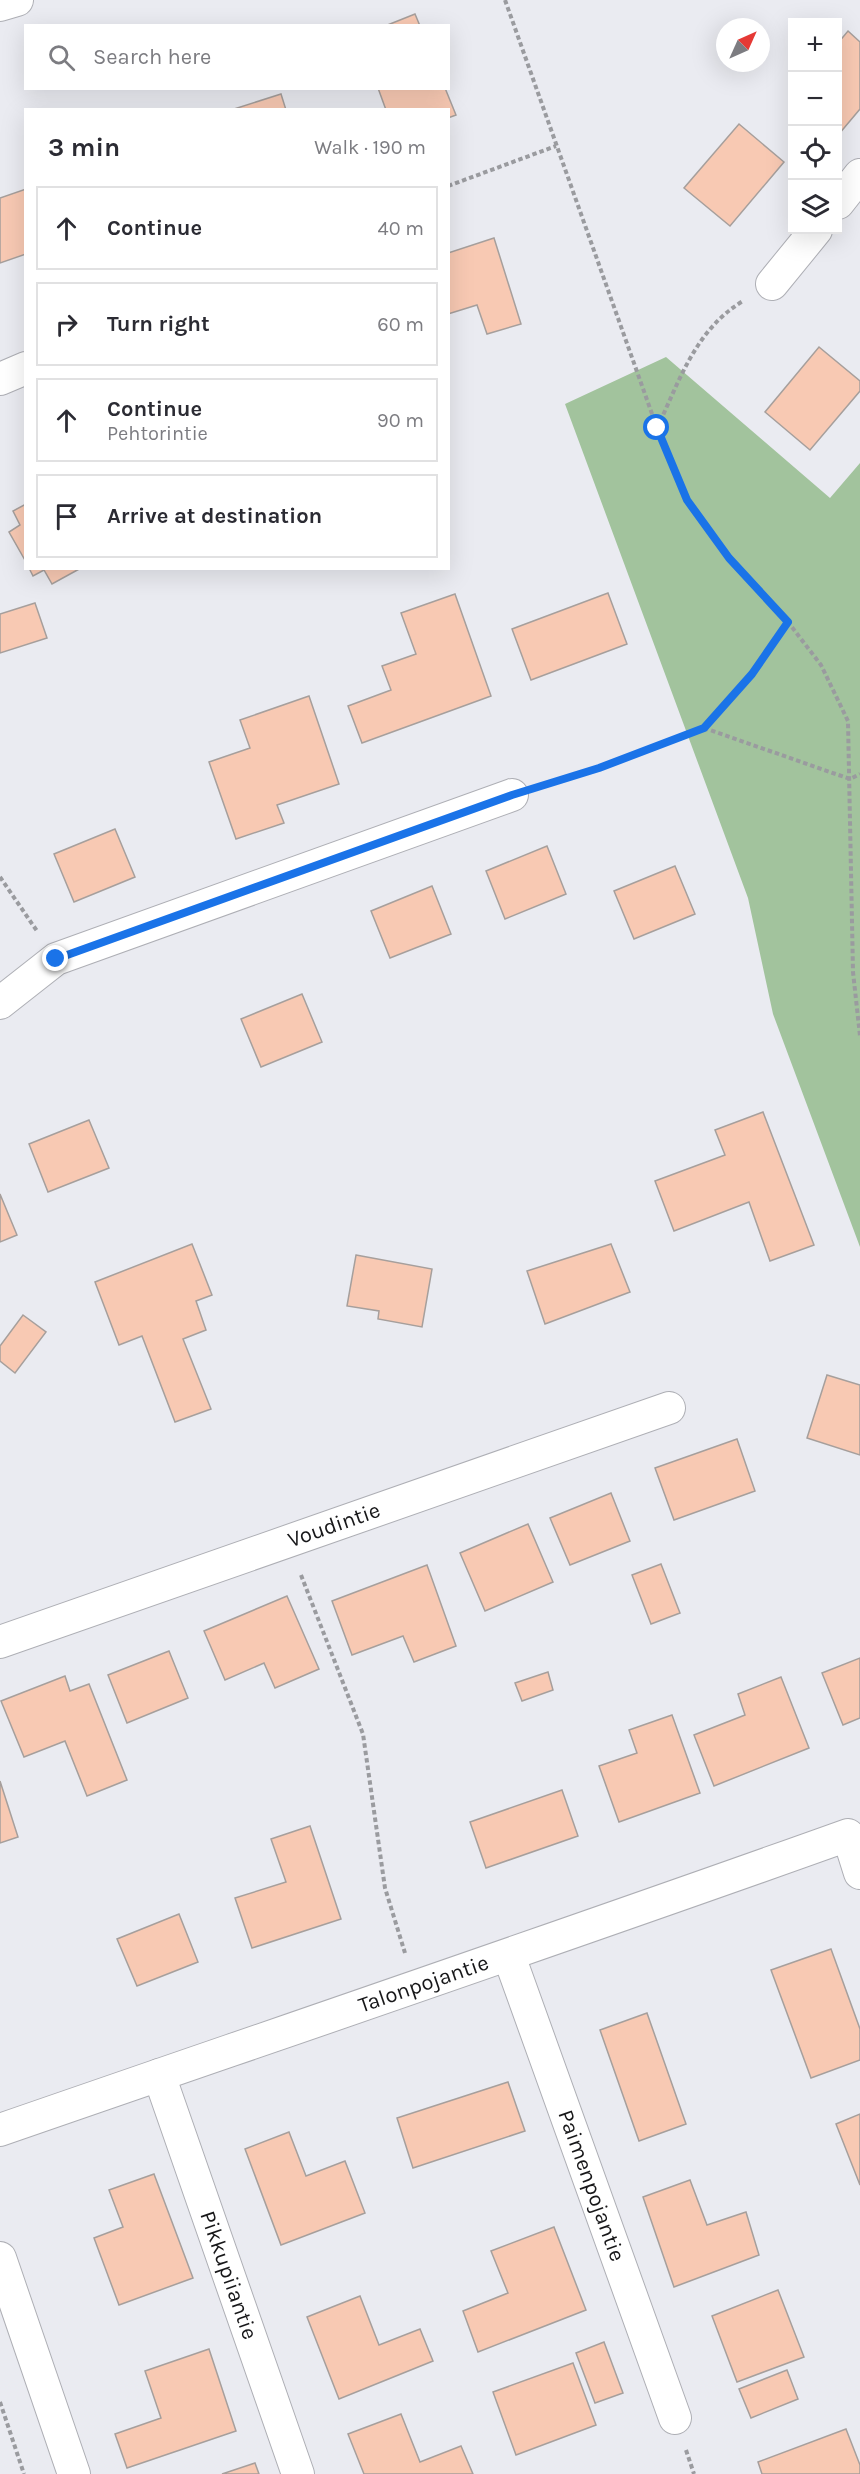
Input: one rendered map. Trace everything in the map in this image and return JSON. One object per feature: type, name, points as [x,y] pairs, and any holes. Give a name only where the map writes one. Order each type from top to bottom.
[{"type":"street","points":[[0,5],[17,0]]},
{"type":"street","points":[[842,197],[860,175]]},
{"type":"street","points":[[772,284],[813,234]]},
{"type":"street","points":[[0,380],[24,369]]},
{"type":"street","points":[[0,1003],[56,959],[512,795]]},
{"type":"street","name":"Voudintie","points":[[0,1642],[669,1408]]},
{"type":"street","name":"Talonpojantie","points":[[0,2130],[415,1985],[509,1956],[848,1835],[860,1873]]},
{"type":"street","name":"Paimenpojantie","points":[[509,1956],[675,2418]]},
{"type":"street","name":"Pikkupiiantie","points":[[159,2075],[298,2474]]},
{"type":"street","points":[[0,2258],[74,2474]]},
{"type":"path","points":[[506,0],[657,428],[687,500],[729,558],[788,622],[821,664],[848,722],[853,972],[860,1036]]},
{"type":"path","points":[[450,185],[556,146]]},
{"type":"path","points":[[657,428],[694,348],[723,313],[772,284]]},
{"type":"path","points":[[512,795],[599,768],[704,728],[752,674],[788,622]]},
{"type":"path","points":[[704,728],[850,779],[860,774]]},
{"type":"path","points":[[0,877],[56,959]]},
{"type":"path","points":[[288,1540],[363,1734],[385,1888],[415,1985]]},
{"type":"path","points":[[0,2402],[24,2474]]},
{"type":"green space","points":[[666,357],[830,498],[860,463],[860,1247],[773,1014],[748,898],[565,404]]},
{"type":"building","points":[[415,14],[419,24],[390,24]]},
{"type":"building","points":[[848,31],[860,42],[860,109],[842,130],[842,72],[842,38]]},
{"type":"building","points":[[379,90],[446,90],[456,115],[450,117],[450,108],[385,108]]},
{"type":"building","points":[[281,94],[285,108],[237,108]]},
{"type":"building","points":[[739,124],[784,162],[730,226],[684,188]]},
{"type":"building","points":[[24,190],[24,255],[0,263],[0,198]]},
{"type":"building","points":[[494,238],[521,324],[487,334],[477,305],[450,313],[450,252]]},
{"type":"building","points":[[819,347],[860,381],[860,391],[810,450],[765,412]]},
{"type":"building","points":[[24,505],[24,558],[9,532],[20,525],[13,511]]},
{"type":"building","points":[[30,570],[44,570],[33,576]]},
{"type":"building","points":[[44,570],[77,570],[52,584]]},
{"type":"building","points":[[608,593],[627,644],[531,680],[512,629]]},
{"type":"building","points":[[455,594],[491,696],[362,743],[348,706],[391,690],[382,666],[416,654],[401,613]]},
{"type":"building","points":[[35,603],[47,638],[0,653],[0,614]]},
{"type":"building","points":[[309,696],[339,784],[277,805],[284,823],[236,839],[209,762],[250,748],[240,720]]},
{"type":"building","points":[[115,829],[135,877],[74,902],[54,854]]},
{"type":"building","points":[[547,846],[566,894],[505,919],[486,871]]},
{"type":"building","points":[[675,866],[695,914],[634,939],[614,891]]},
{"type":"building","points":[[432,886],[451,934],[390,958],[371,911]]},
{"type":"building","points":[[302,994],[322,1042],[261,1067],[241,1019]]},
{"type":"building","points":[[763,1112],[814,1245],[770,1261],[749,1202],[674,1231],[655,1181],[725,1155],[715,1130]]},
{"type":"building","points":[[89,1120],[109,1168],[48,1192],[29,1144]]},
{"type":"building","points":[[0,1194],[17,1235],[0,1242]]},
{"type":"building","points":[[192,1244],[212,1295],[196,1301],[206,1330],[183,1339],[211,1409],[175,1422],[142,1336],[119,1345],[95,1282]]},
{"type":"building","points":[[611,1244],[630,1292],[545,1324],[527,1271]]},
{"type":"building","points":[[356,1255],[432,1269],[422,1327],[378,1319],[379,1311],[347,1306]]},
{"type":"building","points":[[23,1315],[46,1332],[15,1373],[0,1361],[0,1346]]},
{"type":"building","points":[[827,1375],[860,1385],[860,1455],[807,1438]]},
{"type":"building","points":[[737,1439],[755,1491],[674,1520],[655,1468]]},
{"type":"building","points":[[611,1493],[630,1541],[570,1565],[550,1518]]},
{"type":"building","points":[[528,1524],[553,1582],[485,1611],[460,1553]]},
{"type":"building","points":[[661,1564],[680,1613],[651,1624],[632,1575]]},
{"type":"building","points":[[427,1565],[456,1646],[414,1662],[403,1636],[352,1655],[332,1601]]},
{"type":"building","points":[[287,1596],[319,1669],[275,1688],[264,1663],[225,1680],[204,1631]]},
{"type":"building","points":[[169,1651],[188,1698],[127,1723],[108,1675]]},
{"type":"building","points":[[860,1658],[860,1718],[843,1725],[822,1673]]},
{"type":"building","points":[[548,1672],[553,1690],[522,1701],[515,1683]]},
{"type":"building","points":[[65,1676],[70,1691],[89,1684],[127,1780],[87,1796],[65,1741],[24,1757],[1,1701]]},
{"type":"building","points":[[781,1677],[809,1748],[714,1786],[694,1735],[745,1715],[738,1694]]},
{"type":"building","points":[[672,1715],[700,1793],[619,1822],[599,1766],[637,1753],[629,1730]]},
{"type":"building","points":[[0,1781],[18,1837],[0,1843]]},
{"type":"building","points":[[562,1790],[578,1836],[486,1868],[470,1822]]},
{"type":"building","points":[[310,1826],[341,1919],[252,1948],[235,1898],[286,1882],[271,1839]]},
{"type":"building","points":[[179,1914],[198,1962],[137,1986],[117,1939]]},
{"type":"building","points":[[831,1949],[860,2029],[860,2060],[811,2078],[771,1970]]},
{"type":"building","points":[[647,2013],[686,2124],[639,2141],[600,2030]]},
{"type":"building","points":[[508,2082],[525,2131],[413,2168],[397,2118]]},
{"type":"building","points":[[860,2114],[860,2185],[836,2124]]},
{"type":"building","points":[[289,2132],[306,2176],[345,2161],[365,2213],[281,2245],[245,2149]]},
{"type":"building","points":[[154,2174],[193,2278],[119,2305],[94,2238],[123,2227],[109,2190]]},
{"type":"building","points":[[690,2180],[707,2225],[746,2212],[759,2255],[674,2287],[643,2197]]},
{"type":"building","points":[[554,2227],[586,2310],[478,2352],[463,2311],[508,2293],[491,2251]]},
{"type":"building","points":[[778,2290],[804,2357],[737,2382],[712,2316]]},
{"type":"building","points":[[360,2296],[379,2345],[420,2329],[433,2361],[339,2399],[307,2317]]},
{"type":"building","points":[[604,2342],[623,2393],[595,2403],[576,2353]]},
{"type":"building","points":[[209,2349],[236,2431],[127,2468],[115,2434],[161,2418],[145,2371]]},
{"type":"building","points":[[573,2363],[596,2425],[516,2455],[493,2392]]},
{"type":"building","points":[[787,2370],[798,2399],[751,2418],[739,2389]]},
{"type":"building","points":[[401,2414],[420,2462],[461,2446],[473,2474],[364,2474],[348,2434]]},
{"type":"building","points":[[846,2429],[860,2465],[860,2474],[762,2474],[758,2462]]},
{"type":"building","points":[[255,2463],[259,2474],[222,2474]]},
{"type":"route","points":[[56,959],[512,795],[599,768],[704,728],[752,674],[788,622],[729,558],[687,500],[657,428]]}]
